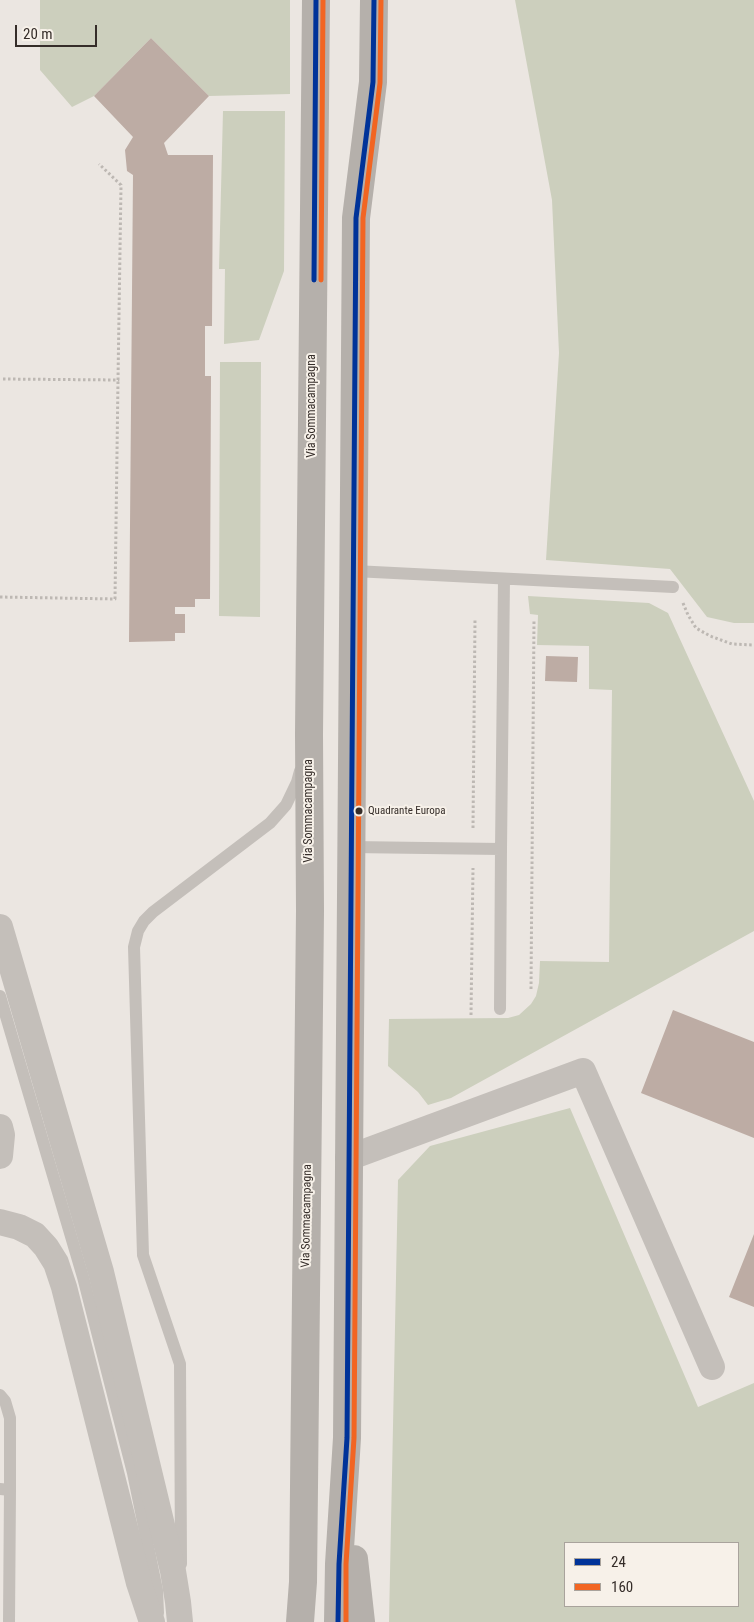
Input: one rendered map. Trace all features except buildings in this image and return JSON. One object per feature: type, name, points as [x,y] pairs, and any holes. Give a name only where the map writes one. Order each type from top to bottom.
[{"type":"street","name":"Via Sommacampagna","points":[[300,1622],[303,1582],[310,911],[309,734],[316,0]]},
{"type":"street","points":[[338,1622],[339,1564],[347,1438],[356,218],[373,82],[374,0]]},
{"type":"street","points":[[0,927],[101,1272],[171,1562],[180,1622]]},
{"type":"street","points":[[348,1158],[583,1071],[712,1366]]},
{"type":"street","points":[[0,1126],[2,1135],[0,1156]]},
{"type":"street","points":[[0,1222],[19,1227],[35,1235],[46,1247],[56,1263],[139,1583],[152,1622]]},
{"type":"street","points":[[347,1438],[355,1567],[361,1622]]},
{"type":"lane","points":[[354,571],[673,587]]},
{"type":"lane","points":[[500,1009],[504,579]]},
{"type":"lane","points":[[180,1622],[180,1364],[143,1255],[134,946],[138,931],[144,920],[270,824],[286,804],[298,782],[309,734]]},
{"type":"lane","points":[[351,847],[502,849]]},
{"type":"lane","points":[[0,996],[83,1277],[133,1473],[157,1590],[158,1622]]},
{"type":"lane","points":[[0,1395],[6,1401],[10,1418],[5,1490],[9,1622]]},
{"type":"path","points":[[0,597],[116,599],[121,185],[99,164]]},
{"type":"path","points":[[3,379],[118,380]]},
{"type":"path","points":[[673,587],[696,628],[710,636],[732,644],[754,645]]},
{"type":"path","points":[[473,832],[475,620]]},
{"type":"path","points":[[531,989],[534,620]]},
{"type":"path","points":[[471,1015],[473,868]]},
{"type":"green space","points":[[40,0],[290,0],[290,94],[209,96],[151,38],[94,96],[72,107],[40,70]]},
{"type":"green space","points":[[515,0],[754,0],[754,623],[734,623],[707,617],[670,569],[546,560],[559,353],[552,200]]},
{"type":"green space","points":[[223,111],[285,111],[284,271],[259,340],[224,344],[225,269],[219,269]]},
{"type":"green space","points":[[220,362],[261,362],[260,617],[219,616]]},
{"type":"green space","points":[[528,596],[649,603],[668,613],[754,801],[754,931],[451,1098],[428,1105],[418,1092],[388,1066],[389,1019],[508,1018],[519,1015],[531,1004],[536,996],[539,983],[540,961],[609,962],[612,690],[589,689],[589,646],[537,645],[538,615],[530,614]]},
{"type":"green space","points":[[570,1108],[698,1407],[754,1383],[754,1622],[389,1622],[398,1180],[430,1146]]},
{"type":"transit line","name":"24","points":[[314,280],[316,0]]},
{"type":"transit line","name":"160","points":[[321,280],[323,0]]},
{"type":"transit line","name":"24","points":[[338,1622],[339,1564],[347,1438],[356,218],[373,82],[374,0]]},
{"type":"transit line","name":"160","points":[[346,1622],[346,1564],[354,1438],[363,218],[380,83],[381,0]]},
{"type":"place","name":"Quadrante Europa","points":[[359,811]]}]
